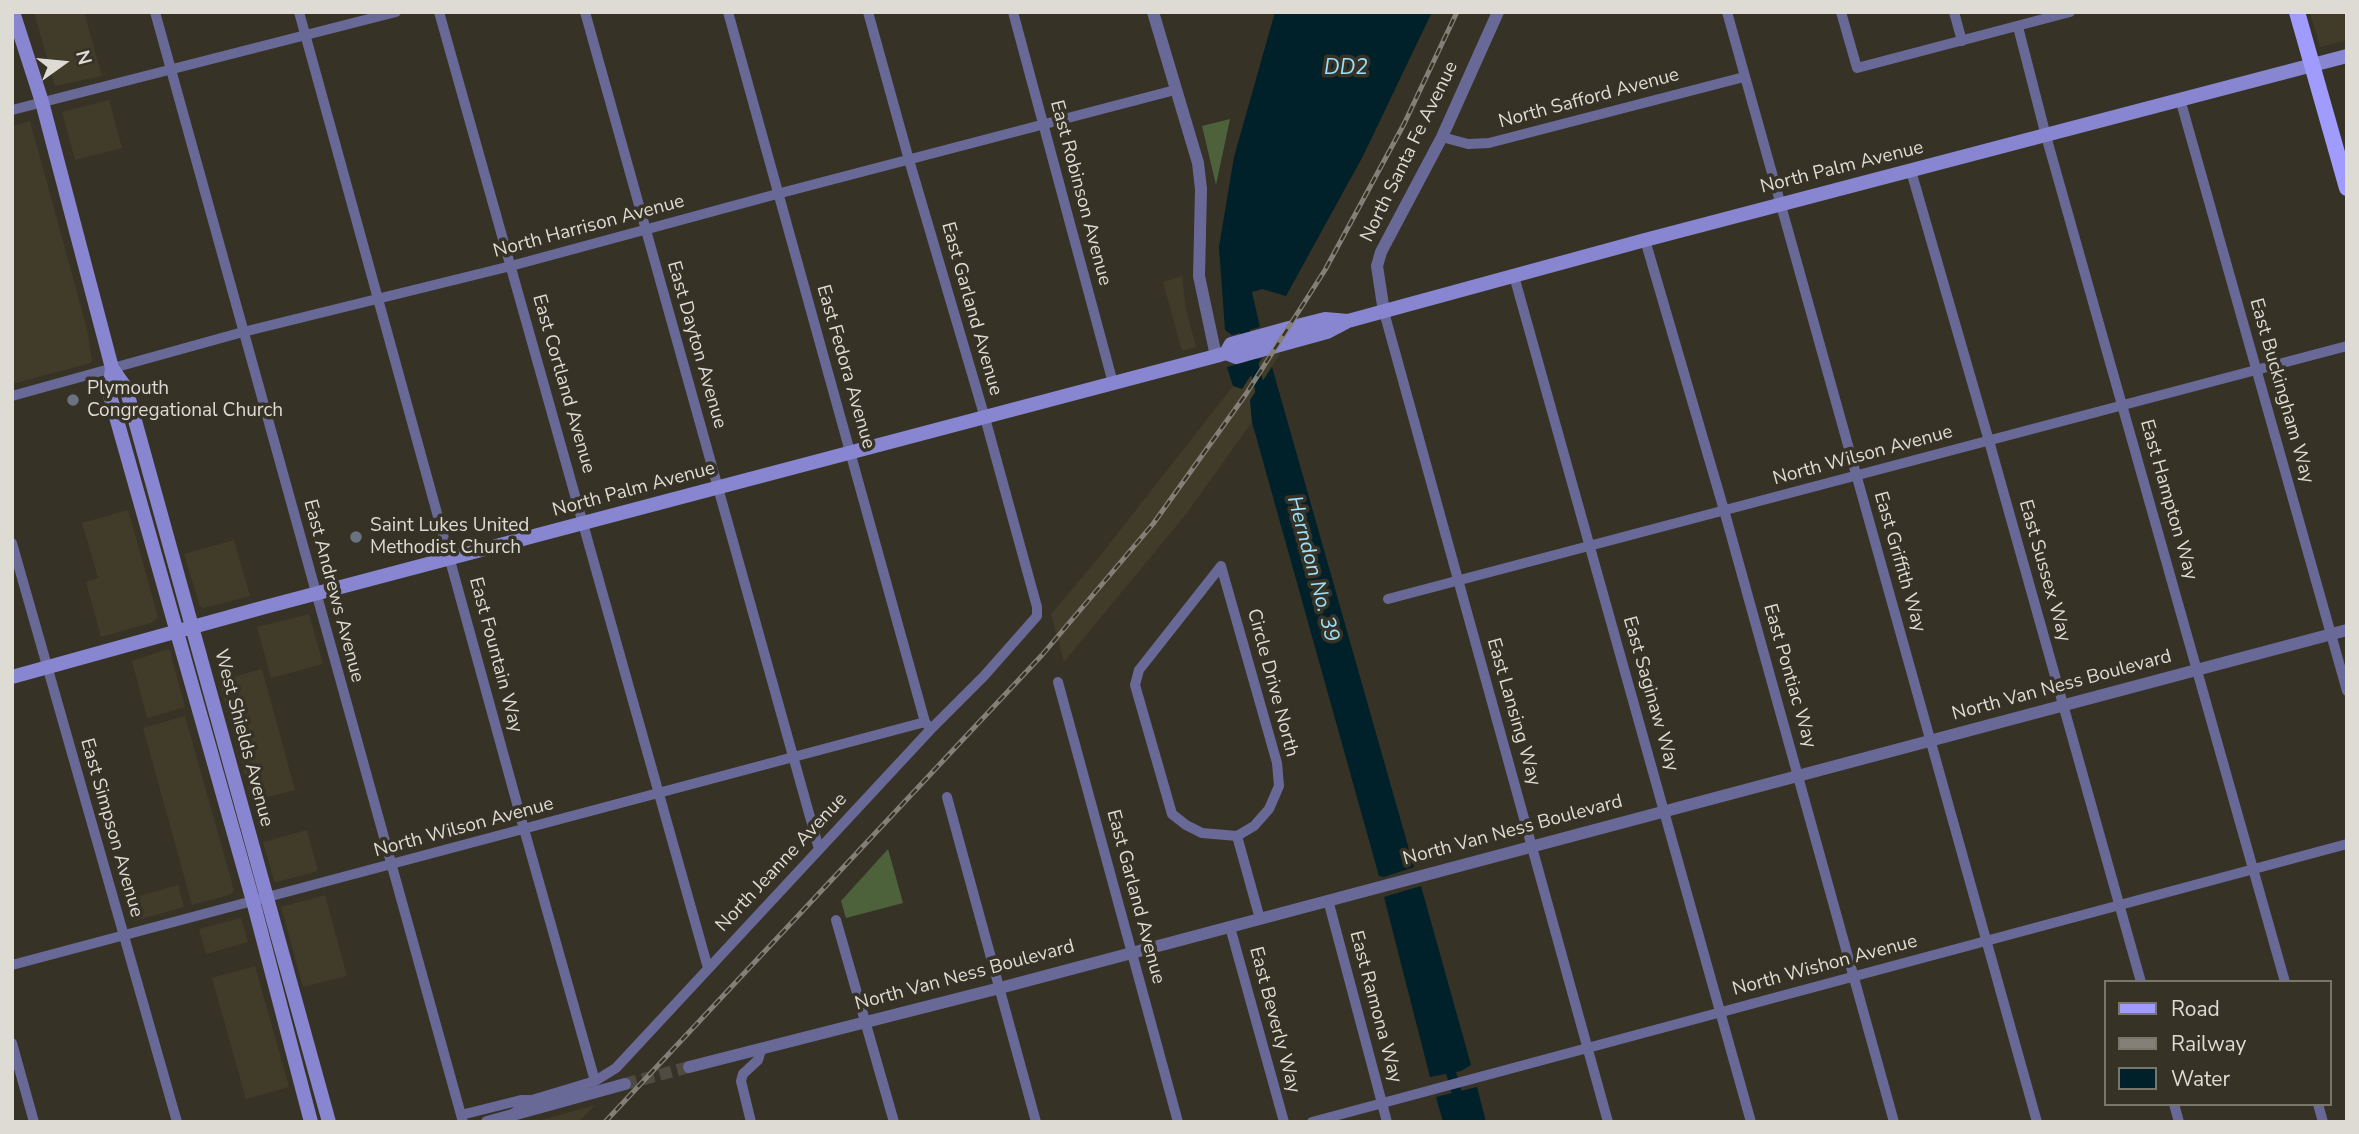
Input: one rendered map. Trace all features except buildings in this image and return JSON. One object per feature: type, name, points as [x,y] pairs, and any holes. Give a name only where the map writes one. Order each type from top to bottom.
[{"type":"main road","name":"West Shields Avenue","points":[[13,12],[42,102],[112,368],[110,393],[176,631],[329,1122]]},
{"type":"main road","points":[[2297,12],[2347,188]]},
{"type":"main road","name":"North Palm Avenue","points":[[12,677],[192,626],[1228,352],[1263,342],[1325,318],[1348,321],[1384,312],[1781,203],[2347,56]]},
{"type":"main road","name":"West Shields Avenue","points":[[112,368],[126,388],[192,626],[311,1122]]},
{"type":"street","name":"East Andrews Avenue","points":[[155,12],[462,1118]]},
{"type":"street","name":"East Fountain Way","points":[[299,12],[595,1081]]},
{"type":"street","points":[[12,110],[396,12]]},
{"type":"street","name":"East Cortland Avenue","points":[[439,12],[708,968]]},
{"type":"street","name":"East Dayton Avenue","points":[[585,12],[819,849]]},
{"type":"street","name":"East Fedora Avenue","points":[[727,12],[928,726]]},
{"type":"street","name":"East Garland Avenue","points":[[868,12],[985,418],[1037,607],[1037,616]]},
{"type":"street","name":"East Robinson Avenue","points":[[1013,12],[1114,383]]},
{"type":"street","points":[[1153,12],[1198,163],[1201,189],[1199,276],[1228,352]]},
{"type":"street","name":"North Santa Fe Avenue","points":[[1384,312],[1377,266],[1381,251],[1442,137],[1498,12]]},
{"type":"street","name":"East Griffith Way","points":[[1727,12],[2037,1122]]},
{"type":"street","points":[[1841,12],[1857,68],[2068,12]]},
{"type":"street","points":[[1954,12],[1962,41]]},
{"type":"street","name":"East Hampton Way","points":[[2018,27],[2046,136],[2284,980]]},
{"type":"street","name":"North Safford Avenue","points":[[1442,137],[1468,144],[1489,143],[1744,77]]},
{"type":"street","name":"North Harrison Avenue","points":[[12,396],[243,332],[511,266],[1175,90]]},
{"type":"street","name":"East Buckingham Way","points":[[2180,99],[2347,691]]},
{"type":"street","name":"East Sussex Way","points":[[1911,171],[2140,980]]},
{"type":"street","name":"East Pontiac Way","points":[[1645,240],[1724,510],[1894,1122]]},
{"type":"street","name":"East Saginaw Way","points":[[1514,276],[1751,1122]]},
{"type":"street","name":"East Lansing Way","points":[[1384,312],[1608,1122]]},
{"type":"street","name":"North Wilson Avenue","points":[[1388,599],[2347,346]]},
{"type":"street","name":"East Simpson Avenue","points":[[12,543],[177,1122]]},
{"type":"street","name":"Circle Drive North","points":[[1221,566],[1277,764],[1279,786],[1269,809],[1254,826],[1237,836],[1202,833],[1172,814],[1135,685],[1139,670],[1221,566]]},
{"type":"street","name":"North Jeanne Avenue","points":[[462,1118],[595,1081],[616,1068],[819,849],[928,726],[984,676],[1037,616]]},
{"type":"street","name":"North Van Ness Boulevard","points":[[689,1067],[1000,988],[2347,630]]},
{"type":"street","name":"East Garland Avenue","points":[[1058,682],[1178,1122]]},
{"type":"street","name":"North Wilson Avenue","points":[[12,965],[792,757],[928,726]]},
{"type":"street","points":[[947,797],[1036,1122]]},
{"type":"street","points":[[1237,836],[1260,919]]},
{"type":"street","name":"North Wishon Avenue","points":[[1312,1122],[2347,844]]},
{"type":"street","name":"East Ramona Way","points":[[1328,900],[1387,1122]]},
{"type":"street","points":[[836,920],[894,1122]]},
{"type":"street","name":"East Beverly Way","points":[[1230,927],[1284,1122]]},
{"type":"street","points":[[12,1043],[34,1122]]},
{"type":"street","points":[[751,1122],[741,1081],[743,1074],[758,1060],[761,1050]]},
{"type":"street","points":[[487,1122],[625,1084]]},
{"type":"street","name":"North Jeanne Avenue","points":[[510,1115],[532,1100]]},
{"type":"shaded area","points":[[34,12],[84,12],[102,76],[55,86]]},
{"type":"shaded area","points":[[2310,12],[2347,12],[2347,40],[2320,47]]},
{"type":"shaded area","points":[[109,100],[122,148],[75,160],[62,112]]},
{"type":"shaded area","points":[[30,121],[87,329],[92,360],[91,363],[12,384],[12,126]]},
{"type":"shaded area","points":[[1182,276],[1186,309],[1196,347],[1182,351],[1163,282]]},
{"type":"shaded area","points":[[1281,352],[1250,400],[1252,422],[1187,513],[1064,662],[1051,614],[1096,561],[1233,386],[1242,389],[1262,358]]},
{"type":"shaded area","points":[[128,510],[158,617],[154,622],[101,637],[86,582],[98,578],[82,523]]},
{"type":"shaded area","points":[[234,540],[250,596],[200,607],[184,554]]},
{"type":"shaded area","points":[[309,614],[323,664],[271,678],[257,627]]},
{"type":"shaded area","points":[[168,649],[185,707],[147,718],[132,661]]},
{"type":"shaded area","points":[[262,669],[295,790],[252,801],[219,681]]},
{"type":"shaded area","points":[[185,716],[234,890],[232,894],[192,905],[143,728]]},
{"type":"shaded area","points":[[307,830],[318,871],[274,881],[263,842]]},
{"type":"shaded area","points":[[178,885],[184,907],[134,921],[128,899]]},
{"type":"shaded area","points":[[325,895],[347,976],[303,987],[281,907]]},
{"type":"shaded area","points":[[241,918],[248,942],[206,954],[199,929]]},
{"type":"shaded area","points":[[255,966],[289,1087],[246,1099],[212,978]]},
{"type":"shaded area","points":[[595,1105],[579,1122],[535,1122]]},
{"type":"green space","points":[[1230,119],[1216,185],[1202,126]]},
{"type":"green space","points":[[888,849],[903,903],[846,918],[841,901]]},
{"type":"water","name":"DD2","points":[[1275,12],[1432,12],[1363,156],[1286,296],[1262,289],[1252,292],[1260,327],[1232,335],[1225,330],[1219,247],[1234,157]]},
{"type":"water","points":[[1262,358],[1242,389],[1233,386],[1227,367]]},
{"type":"water","points":[[1272,367],[1414,867],[1384,877],[1379,876],[1252,422],[1250,400]]},
{"type":"water","points":[[1421,886],[1471,1065],[1461,1071],[1430,1077],[1384,897]]},
{"type":"water","points":[[1477,1087],[1486,1122],[1443,1122],[1436,1097]]},
{"type":"waterway","name":"Herndon No. 39","points":[[1242,320],[1262,397]]},
{"type":"waterway","name":"Herndon No. 39","points":[[1448,1062],[1465,1122]]},
{"type":"tunnel","points":[[625,1084],[689,1067]]},
{"type":"railway","points":[[605,1122],[1042,655],[1153,524],[1246,394],[1325,270],[1404,124],[1457,12]]},
{"type":"place","name":"Plymouth Congregational Church","points":[[73,400]]},
{"type":"place","name":"Saint Lukes United Methodist Church","points":[[356,537]]}]
